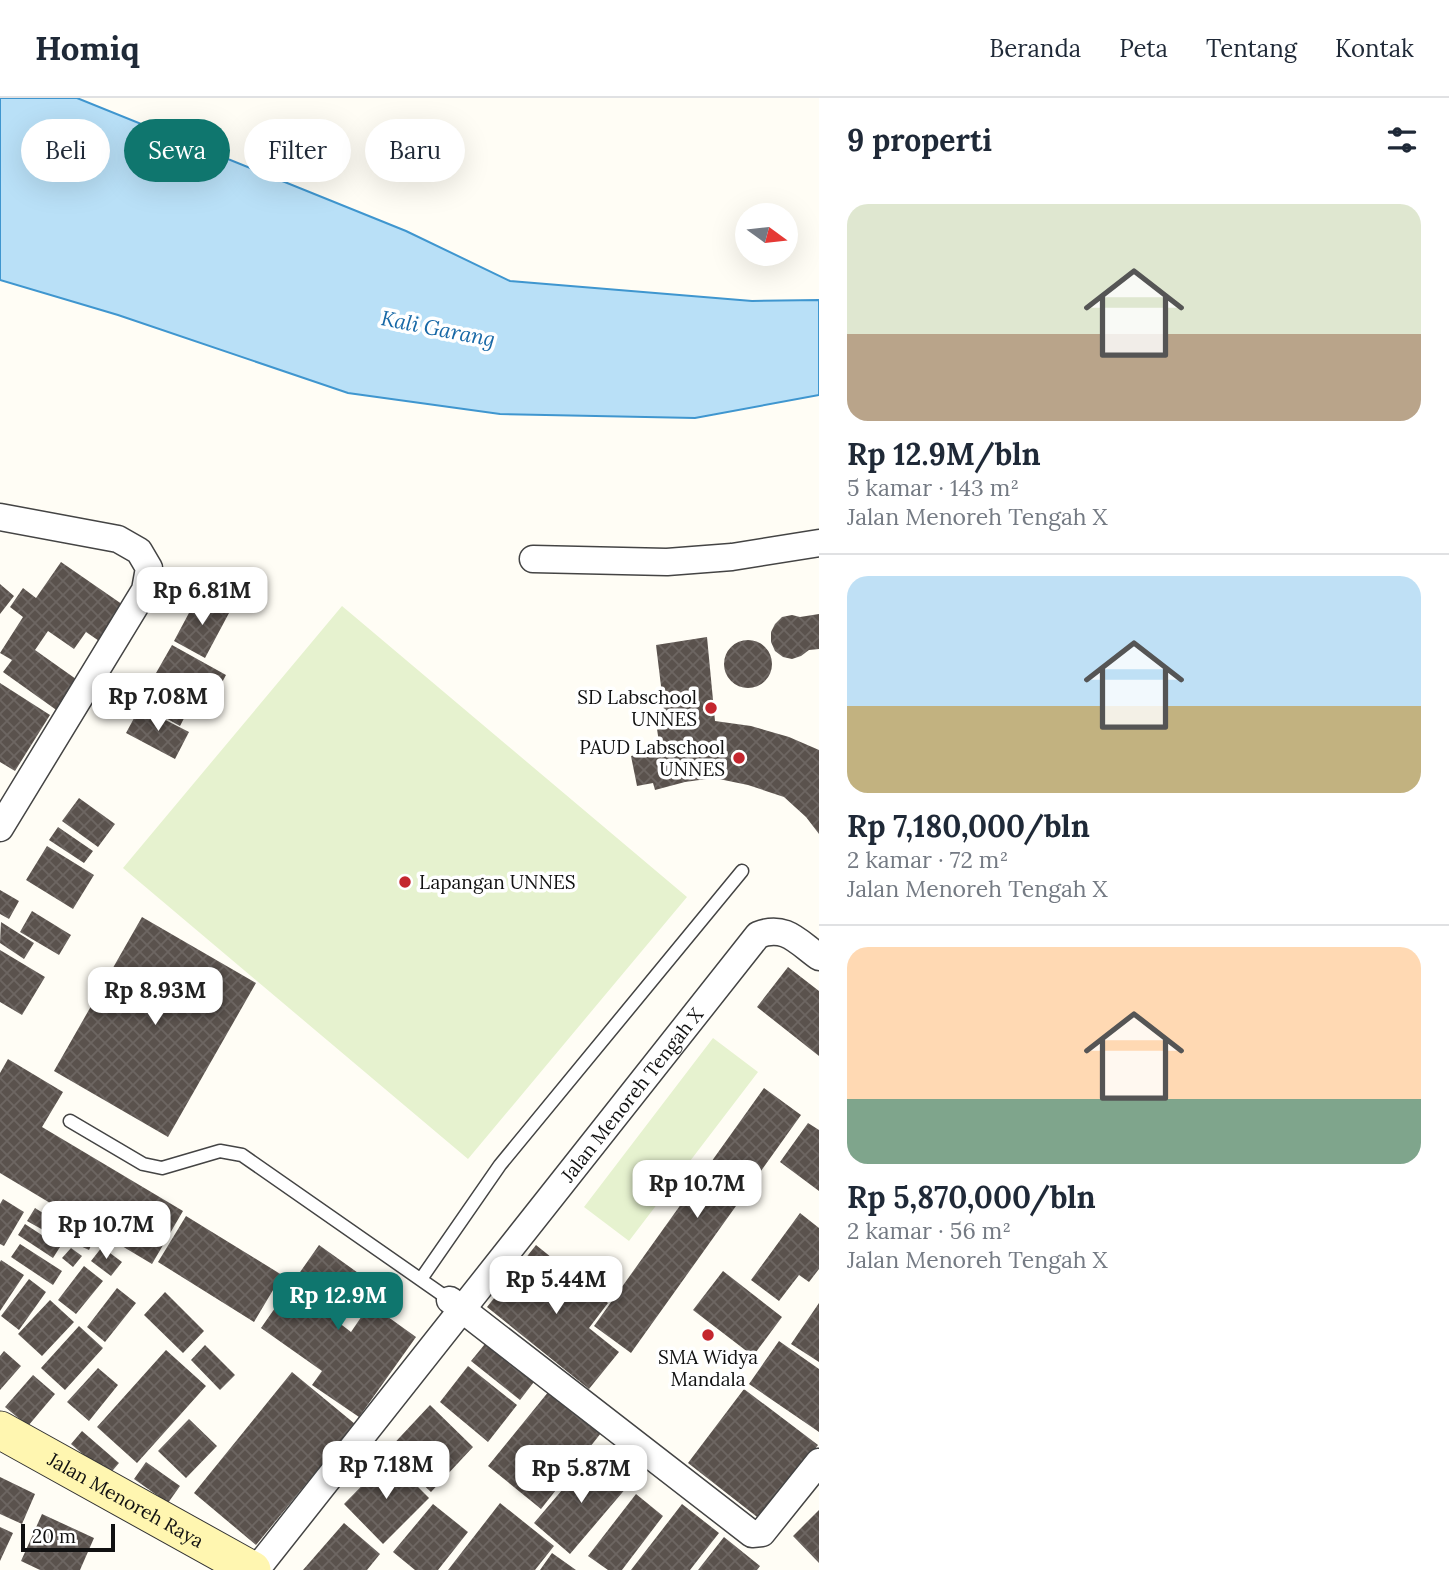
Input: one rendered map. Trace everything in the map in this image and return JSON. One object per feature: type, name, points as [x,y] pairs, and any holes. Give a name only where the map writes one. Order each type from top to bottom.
[{"type":"main road","name":"Jalan Menoreh Raya","points":[[0,1430],[206,1558],[254,1570]]},
{"type":"street","points":[[0,517],[118,539],[139,551],[149,568],[145,590],[0,828]]},
{"type":"street","points":[[533,559],[667,562],[732,556],[819,543]]},
{"type":"street","name":"Jalan Menoreh Tengah X","points":[[254,1570],[456,1305],[758,935],[769,931],[782,931],[819,957]]},
{"type":"street","points":[[456,1305],[752,1534],[762,1533],[819,1462]]},
{"type":"lane","points":[[421,1279],[500,1165],[742,871]]},
{"type":"lane","points":[[70,1121],[143,1164],[162,1168],[220,1151],[242,1154],[456,1305]]},
{"type":"green space","name":"Lapangan UNNES","points":[[342,606],[687,897],[468,1159],[123,868]]},
{"type":"green space","points":[[713,1038],[758,1072],[629,1241],[584,1207]]},
{"type":"water","name":"Kali Garang","points":[[0,98],[77,98],[129,119],[124,119],[124,182],[230,182],[230,160],[244,166],[244,182],[285,182],[406,231],[510,281],[752,301],[819,300],[819,395],[695,418],[500,414],[348,393],[118,315],[0,280]]},
{"type":"building","points":[[61,562],[129,609],[105,645],[86,632],[74,649],[48,631],[35,650],[83,684],[62,714],[3,672],[12,660],[0,653],[23,617],[10,607],[23,588],[36,598]]},
{"type":"building","points":[[0,584],[14,596],[0,614]]},
{"type":"building","points":[[198,596],[229,613],[205,658],[174,641]]},
{"type":"building","points":[[819,614],[819,649],[809,650],[792,659],[775,651],[771,632],[782,617]]},
{"type":"building","points":[[707,637],[715,721],[751,726],[789,737],[819,750],[819,834],[806,817],[784,797],[748,785],[714,778],[655,790],[653,783],[637,786],[631,756],[660,749],[657,729],[666,727],[656,645]]},
{"type":"building","points":[[748,640],[765,647],[772,664],[765,681],[748,688],[731,681],[724,664],[731,647]]},
{"type":"building","points":[[172,645],[226,675],[211,703],[156,673]]},
{"type":"building","points":[[155,674],[195,697],[180,726],[139,703]]},
{"type":"building","points":[[0,683],[50,715],[15,771],[0,762]]},
{"type":"building","points":[[140,707],[189,732],[175,759],[126,733]]},
{"type":"building","points":[[79,798],[115,824],[98,847],[62,821]]},
{"type":"building","points":[[58,827],[93,851],[84,863],[49,840]]},
{"type":"building","points":[[47,846],[94,875],[73,909],[26,880]]},
{"type":"building","points":[[0,890],[19,901],[9,919],[0,914]]},
{"type":"building","points":[[32,911],[71,935],[59,955],[20,932]]},
{"type":"building","points":[[142,917],[256,983],[168,1137],[54,1071]]},
{"type":"building","points":[[1,922],[34,943],[24,959],[0,943]]},
{"type":"building","points":[[0,950],[45,977],[22,1015],[0,1002]]},
{"type":"building","points":[[788,967],[819,991],[819,1056],[757,1007]]},
{"type":"building","points":[[8,1059],[63,1092],[42,1127],[183,1211],[152,1264],[0,1173],[0,1073]]},
{"type":"building","points":[[764,1088],[801,1115],[631,1353],[594,1326]]},
{"type":"building","points":[[808,1123],[819,1130],[819,1191],[780,1162]]},
{"type":"building","points":[[3,1199],[24,1212],[4,1246],[0,1244],[0,1204]]},
{"type":"building","points":[[35,1208],[59,1223],[52,1235],[27,1221]]},
{"type":"building","points":[[800,1213],[819,1228],[819,1269],[809,1282],[799,1275],[779,1301],[751,1280]]},
{"type":"building","points":[[186,1216],[282,1275],[254,1322],[158,1262]]},
{"type":"building","points":[[25,1224],[60,1247],[53,1258],[18,1235]]},
{"type":"building","points":[[82,1230],[95,1237],[89,1250],[76,1244]]},
{"type":"building","points":[[20,1244],[62,1271],[53,1285],[11,1257]]},
{"type":"building","points":[[319,1245],[368,1280],[338,1322],[351,1332],[370,1304],[416,1337],[359,1417],[312,1385],[322,1371],[261,1328]]},
{"type":"building","points":[[536,1245],[608,1303],[589,1328],[619,1352],[589,1389],[487,1307]]},
{"type":"building","points":[[102,1247],[122,1262],[111,1276],[91,1261]]},
{"type":"building","points":[[71,1248],[82,1256],[73,1267],[62,1258]]},
{"type":"building","points":[[1,1260],[24,1275],[0,1311],[0,1262]]},
{"type":"building","points":[[84,1266],[103,1281],[76,1314],[58,1300]]},
{"type":"building","points":[[723,1271],[782,1317],[753,1356],[693,1310]]},
{"type":"building","points":[[29,1279],[46,1292],[19,1330],[1,1316]]},
{"type":"building","points":[[117,1288],[136,1303],[105,1342],[87,1327]]},
{"type":"building","points":[[165,1292],[204,1331],[183,1353],[144,1315]]},
{"type":"building","points":[[50,1300],[74,1322],[42,1356],[18,1334]]},
{"type":"building","points":[[819,1303],[819,1362],[791,1344]]},
{"type":"building","points":[[79,1326],[103,1348],[65,1390],[41,1368]]},
{"type":"building","points":[[489,1339],[537,1378],[520,1400],[471,1361]]},
{"type":"building","points":[[779,1341],[819,1369],[819,1432],[749,1384]]},
{"type":"building","points":[[205,1345],[235,1375],[220,1390],[191,1360]]},
{"type":"building","points":[[166,1350],[206,1386],[137,1463],[97,1427]]},
{"type":"building","points":[[4,1351],[21,1366],[0,1390],[0,1356]]},
{"type":"building","points":[[468,1366],[517,1405],[488,1442],[440,1402]]},
{"type":"building","points":[[98,1368],[118,1385],[89,1421],[67,1402]]},
{"type":"building","points":[[292,1372],[355,1424],[256,1545],[194,1493]]},
{"type":"building","points":[[33,1375],[55,1394],[28,1426],[5,1407]]},
{"type":"building","points":[[744,1389],[818,1445],[761,1520],[688,1463]]},
{"type":"building","points":[[549,1391],[601,1433],[541,1509],[488,1466]]},
{"type":"building","points":[[430,1405],[473,1447],[431,1492],[387,1451]]},
{"type":"building","points":[[189,1419],[217,1446],[186,1478],[158,1451]]},
{"type":"building","points":[[82,1431],[119,1463],[108,1476],[71,1444]]},
{"type":"building","points":[[591,1456],[627,1487],[570,1554],[534,1523]]},
{"type":"building","points":[[389,1458],[429,1498],[383,1544],[344,1504]]},
{"type":"building","points":[[146,1462],[180,1486],[168,1503],[134,1479]]},
{"type":"building","points":[[0,1477],[35,1494],[22,1524],[0,1514]]},
{"type":"building","points":[[636,1494],[663,1516],[622,1570],[608,1570],[588,1556]]},
{"type":"building","points":[[500,1503],[554,1546],[535,1570],[448,1570]]},
{"type":"building","points":[[433,1504],[468,1532],[438,1570],[415,1570],[393,1552]]},
{"type":"building","points":[[682,1504],[719,1533],[690,1570],[631,1570]]},
{"type":"building","points":[[819,1510],[819,1563],[793,1536]]},
{"type":"building","points":[[42,1514],[94,1538],[80,1570],[40,1570],[21,1561]]},
{"type":"building","points":[[344,1523],[380,1554],[367,1570],[303,1570]]},
{"type":"building","points":[[0,1527],[13,1533],[0,1561]]},
{"type":"building","points":[[724,1537],[760,1566],[757,1570],[698,1570]]},
{"type":"building","points":[[552,1553],[576,1570],[540,1570]]},
{"type":"place","name":"SD Labschool UNNES","points":[[711,708]]},
{"type":"place","name":"PAUD Labschool UNNES","points":[[739,758]]},
{"type":"place","name":"Lapangan UNNES","points":[[405,882]]},
{"type":"place","name":"SMA Widya Mandala","points":[[708,1335]]}]
